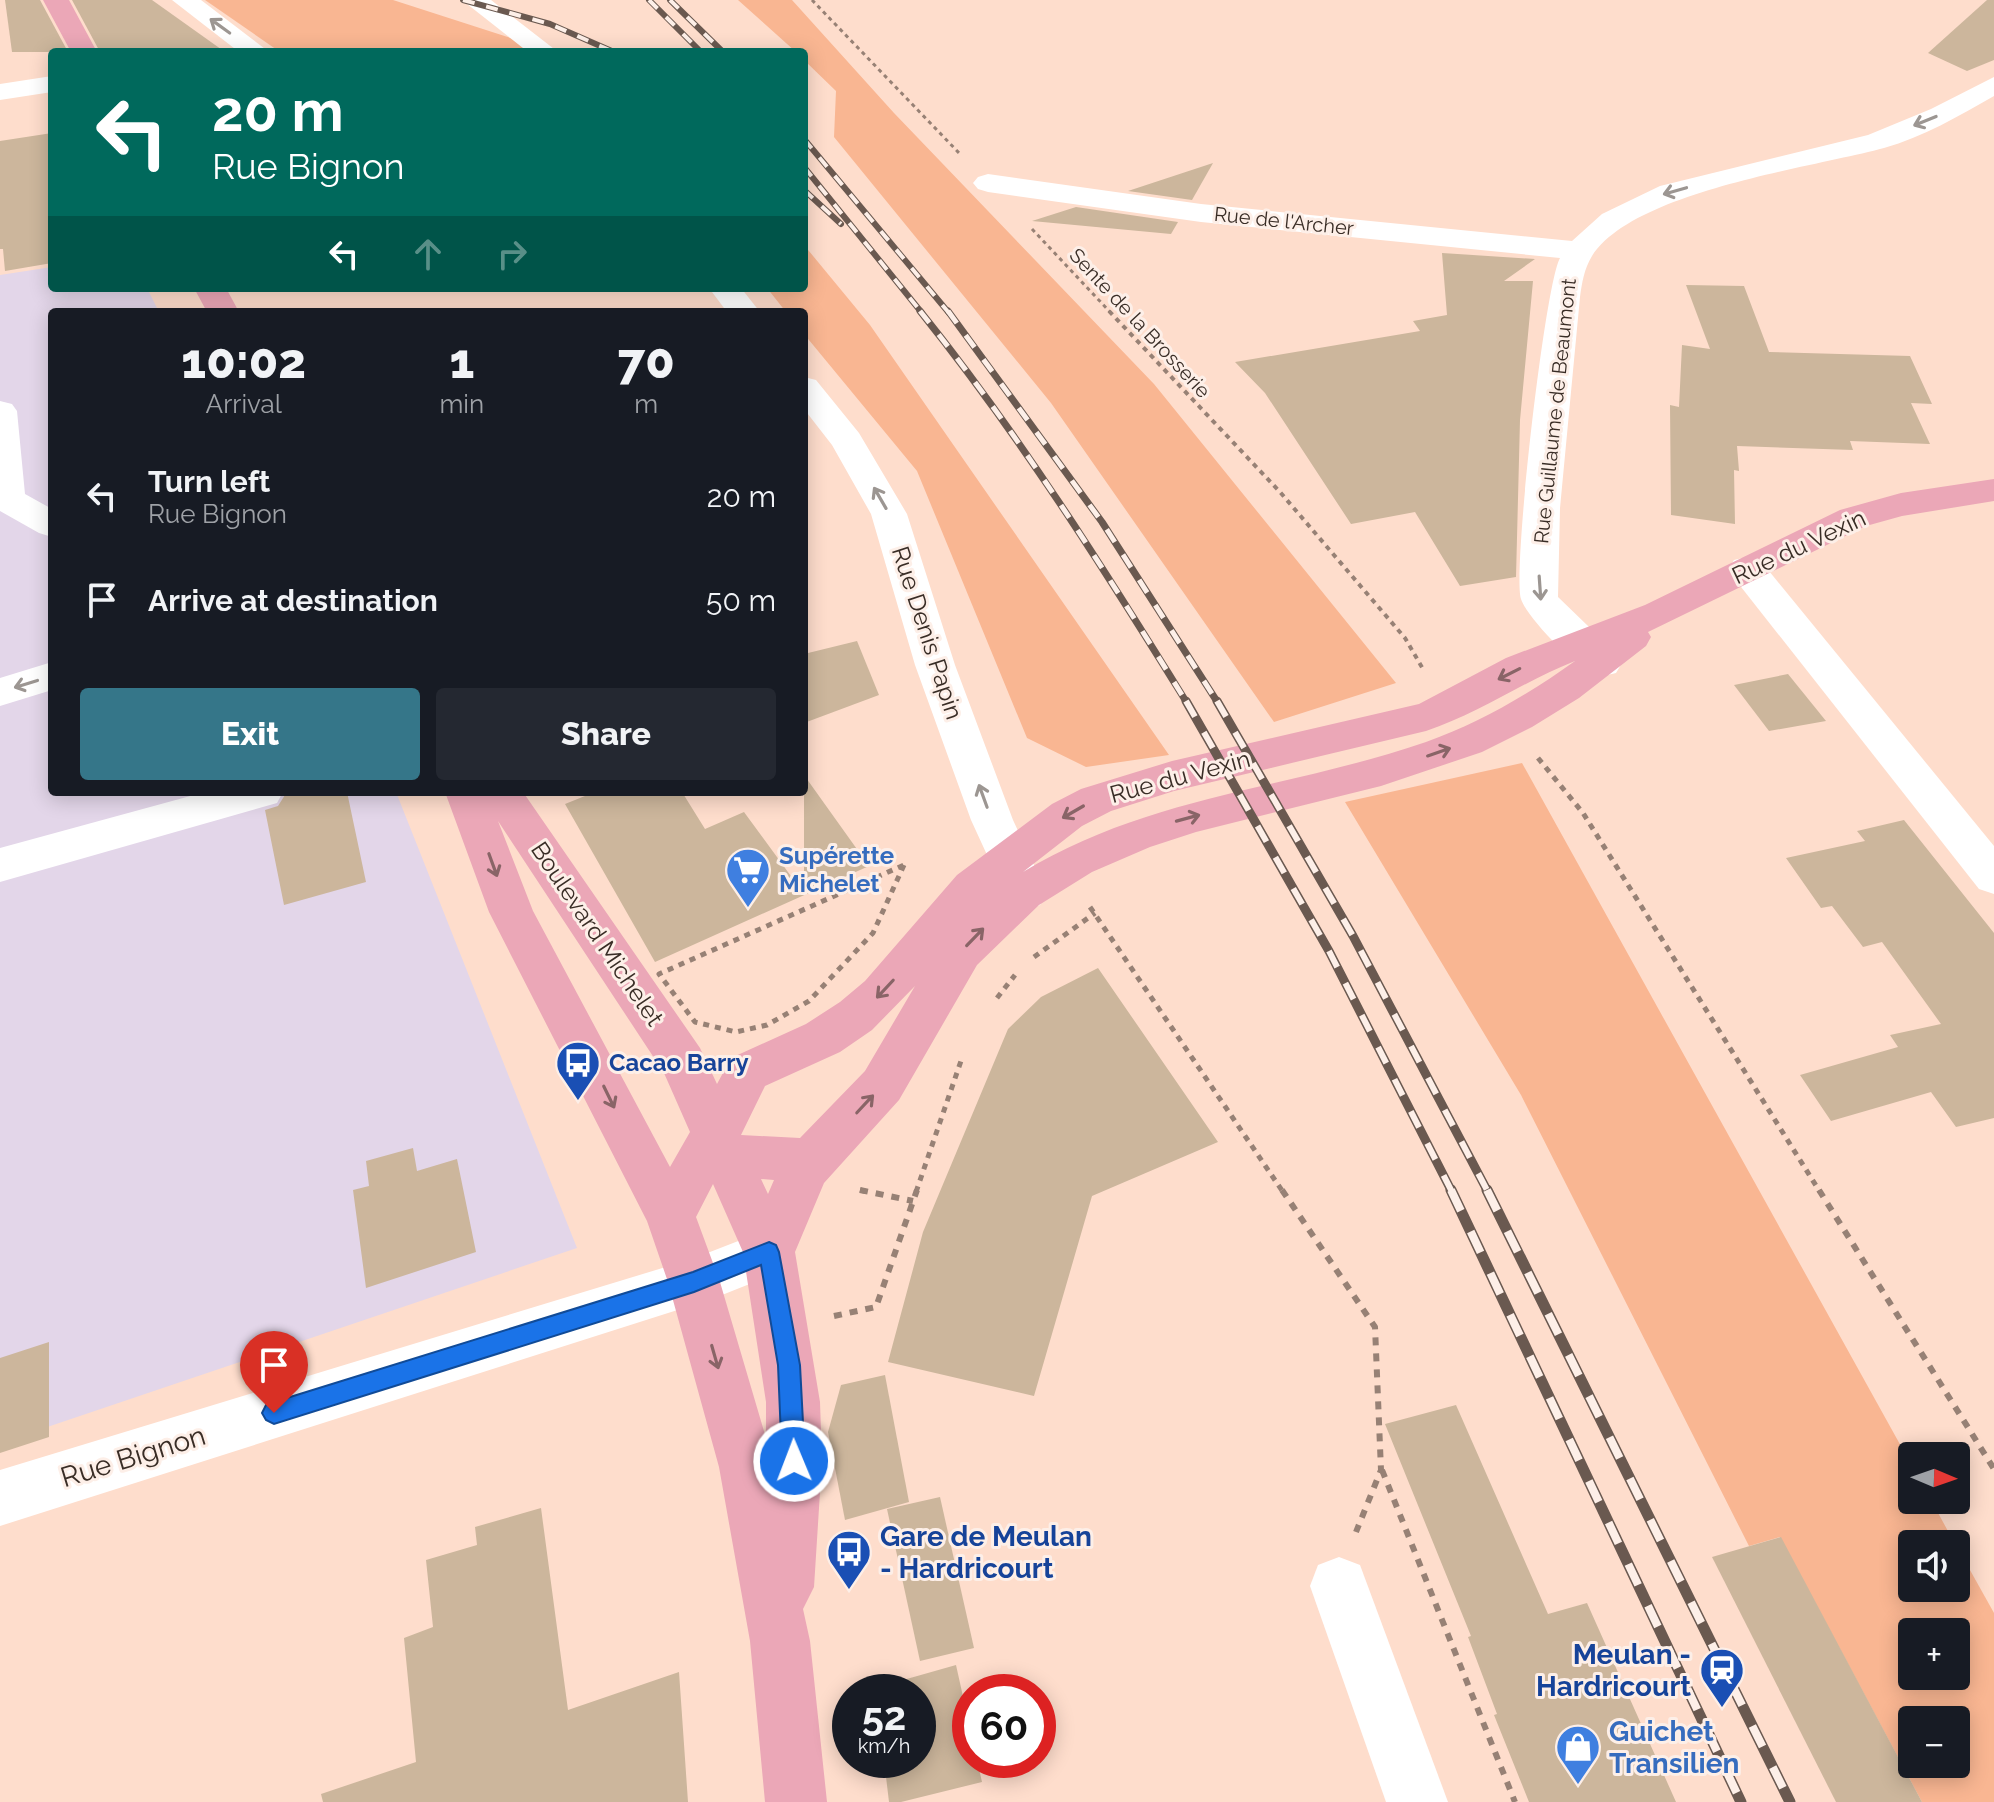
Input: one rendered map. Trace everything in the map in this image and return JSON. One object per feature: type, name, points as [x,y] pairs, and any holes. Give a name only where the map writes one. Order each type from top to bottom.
[{"type":"main road","points":[[56,0],[82,48]]},
{"type":"main road","name":"Rue du Vexin","points":[[769,1252],[811,1160],[888,1078],[942,977],[977,934],[1017,875],[1067,815],[1096,800],[1172,776],[1433,714],[1520,668],[1591,653],[1658,614],[1853,518],[1901,505],[1994,490]]},
{"type":"main road","name":"Rue du Vexin","points":[[748,1072],[823,1038],[856,1016],[881,994],[972,887],[1063,867],[1160,825],[1393,767],[1440,752],[1504,725],[1565,690],[1591,653]]},
{"type":"main road","name":"Boulevard Michelet","points":[[468,796],[511,912],[670,1216],[694,1282],[747,1467],[780,1641]]},
{"type":"main road","name":"Boulevard Michelet","points":[[504,796],[683,1062],[715,1148],[769,1252],[793,1402],[792,1488],[780,1641]]},
{"type":"main road","points":[[670,1216],[715,1148],[748,1072],[683,1062]]},
{"type":"main road","points":[[637,1153],[715,1148],[811,1160]]},
{"type":"main road","points":[[780,1641],[796,1802]]},
{"type":"street","points":[[185,0],[251,48]]},
{"type":"street","points":[[475,0],[540,48]]},
{"type":"street","points":[[0,92],[48,85]]},
{"type":"street","name":"Rue Guillaume de Beaumont","points":[[1591,653],[1542,605],[1538,586],[1542,508],[1564,297],[1571,267],[1580,251],[1618,218],[1645,201],[1670,192],[1878,141],[1941,115],[1994,85]]},
{"type":"street","name":"Rue de l'Archer","points":[[988,183],[1201,213],[1580,251]]},
{"type":"street","points":[[728,292],[741,308]]},
{"type":"street","name":"Rue Denis Papin","points":[[808,392],[847,441],[889,514],[935,665],[992,820],[1017,875]]},
{"type":"street","points":[[0,411],[4,499],[48,523]]},
{"type":"street","points":[[1747,569],[1994,877]]},
{"type":"street","points":[[0,692],[48,677]]},
{"type":"street","points":[[0,865],[248,796]]},
{"type":"street","name":"Rue Bignon","points":[[0,1498],[694,1282],[769,1252]]},
{"type":"street","points":[[1339,1586],[1417,1802]]},
{"type":"path","name":"Sente de la Brosserie","points":[[812,0],[1280,492],[1405,638],[1429,680]]},
{"type":"path","points":[[1534,753],[1583,813],[1994,1469]]},
{"type":"path","points":[[904,865],[873,933],[809,1001],[767,1025],[736,1032],[695,1022],[659,974],[875,878],[904,865]]},
{"type":"path","points":[[1063,867],[1375,1327],[1381,1470],[1515,1802]]},
{"type":"path","points":[[989,1009],[1023,965],[1095,913]]},
{"type":"path","points":[[828,1318],[876,1307],[967,1045]]},
{"type":"path","points":[[860,1190],[913,1201]]},
{"type":"path","points":[[1339,1586],[1363,1510],[1381,1470]]},
{"type":"shaded area","points":[[205,0],[393,0],[542,48],[274,48]]},
{"type":"shaded area","points":[[738,0],[792,0],[894,113],[1154,384],[1396,683],[1274,722],[1051,403],[834,137],[836,91],[808,64],[808,48],[792,48]]},
{"type":"shaded area","points":[[808,250],[870,325],[1169,755],[1086,767],[1027,738],[917,471],[808,339],[808,308],[783,308],[770,292],[808,292]]},
{"type":"shaded area","points":[[48,268],[48,292],[149,292],[157,308],[48,308],[48,796],[398,796],[577,1248],[0,1443],[0,275]]},
{"type":"shaded area","points":[[1522,763],[1899,1442],[1898,1514],[1939,1514],[1947,1530],[1898,1530],[1898,1602],[1970,1602],[1970,1570],[1994,1613],[1994,1802],[1922,1802],[1909,1778],[1970,1778],[1970,1706],[1898,1706],[1898,1757],[1780,1537],[1749,1546],[1521,1095],[1345,802]]},
{"type":"building","points":[[5,0],[40,0],[66,48],[48,48],[48,52],[12,52]]},
{"type":"building","points":[[72,0],[152,0],[219,48],[98,48]]},
{"type":"building","points":[[1987,0],[1994,0],[1994,60],[1967,71],[1928,53]]},
{"type":"building","points":[[48,134],[48,264],[5,271],[3,249],[0,249],[0,141]]},
{"type":"building","points":[[1213,163],[1192,200],[1128,191]]},
{"type":"building","points":[[1076,207],[1178,222],[1171,234],[1032,221]]},
{"type":"building","points":[[1442,253],[1535,259],[1504,281],[1533,281],[1520,420],[1516,577],[1460,586],[1415,512],[1351,524],[1265,393],[1235,362],[1420,331],[1413,321],[1447,315]]},
{"type":"building","points":[[1686,285],[1744,286],[1769,352],[1910,356],[1932,404],[1911,403],[1930,444],[1850,441],[1853,450],[1737,446],[1739,471],[1734,470],[1735,524],[1671,515],[1670,405],[1679,407],[1682,345],[1710,349]]},
{"type":"building","points":[[857,641],[879,695],[808,722],[808,653]]},
{"type":"building","points":[[1788,674],[1826,721],[1769,731],[1734,685]]},
{"type":"building","points":[[808,781],[869,866],[655,962],[565,804],[585,796],[684,796],[705,829],[744,812],[804,894],[804,796],[808,796]]},
{"type":"building","points":[[284,796],[348,796],[366,882],[284,905],[265,810],[278,806]]},
{"type":"building","points":[[1904,820],[1994,933],[1994,1118],[1956,1127],[1931,1092],[1831,1121],[1800,1075],[1898,1047],[1890,1035],[1941,1024],[1882,942],[1863,947],[1832,906],[1821,908],[1786,858],[1865,841],[1857,831]]},
{"type":"building","points":[[1098,968],[1218,1142],[1092,1196],[1034,1396],[888,1362],[923,1232],[1008,1029],[1041,997]]},
{"type":"building","points":[[413,1148],[417,1171],[457,1159],[476,1252],[366,1288],[353,1190],[369,1186],[366,1161]]},
{"type":"building","points":[[49,1342],[49,1437],[0,1453],[0,1358]]},
{"type":"building","points":[[885,1375],[909,1502],[845,1520],[828,1432],[841,1385]]},
{"type":"building","points":[[1456,1405],[1548,1614],[1587,1603],[1676,1802],[1529,1802],[1494,1715],[1497,1714],[1468,1637],[1471,1636],[1385,1424]]},
{"type":"building","points":[[940,1497],[974,1648],[920,1661],[887,1509]]},
{"type":"building","points":[[541,1508],[568,1710],[679,1672],[688,1802],[323,1802],[321,1794],[416,1762],[404,1638],[433,1627],[426,1560],[477,1545],[475,1527]]},
{"type":"building","points":[[1781,1537],[1898,1757],[1898,1778],[1909,1778],[1922,1802],[1836,1802],[1712,1557]]},
{"type":"building","points":[[956,1665],[958,1674],[952,1674],[952,1778],[981,1778],[982,1782],[901,1802],[889,1802],[886,1778],[936,1778],[936,1674],[924,1674]]},
{"type":"railway","points":[[463,0],[550,24],[605,48]]},
{"type":"railway","points":[[649,0],[697,48]]},
{"type":"railway","points":[[670,0],[719,48]]},
{"type":"railway","points":[[808,144],[949,313]]},
{"type":"railway","points":[[808,172],[922,313]]},
{"type":"railway","points":[[808,194],[841,224]]},
{"type":"railway","points":[[920,311],[1026,454],[1187,703]]},
{"type":"railway","points":[[948,311],[1102,522],[1218,703]]},
{"type":"railway","points":[[1186,701],[1329,951],[1451,1191]]},
{"type":"railway","points":[[1217,701],[1353,936],[1488,1192]]},
{"type":"railway","points":[[1451,1191],[1741,1802]]},
{"type":"railway","points":[[1488,1192],[1790,1802]]},
{"type":"place","name":"Supérette Michelet","points":[[748,909]]},
{"type":"place","name":"Cacao Barry","points":[[578,1102]]},
{"type":"place","name":"Gare de Meulan - Hardricourt","points":[[849,1591]]},
{"type":"place","name":"Meulan - Hardricourt","points":[[1722,1709]]},
{"type":"place","name":"Guichet Transilien","points":[[1578,1786]]},
{"type":"route","points":[[274,1413],[694,1282],[769,1252],[789,1365],[794,1461]]}]
